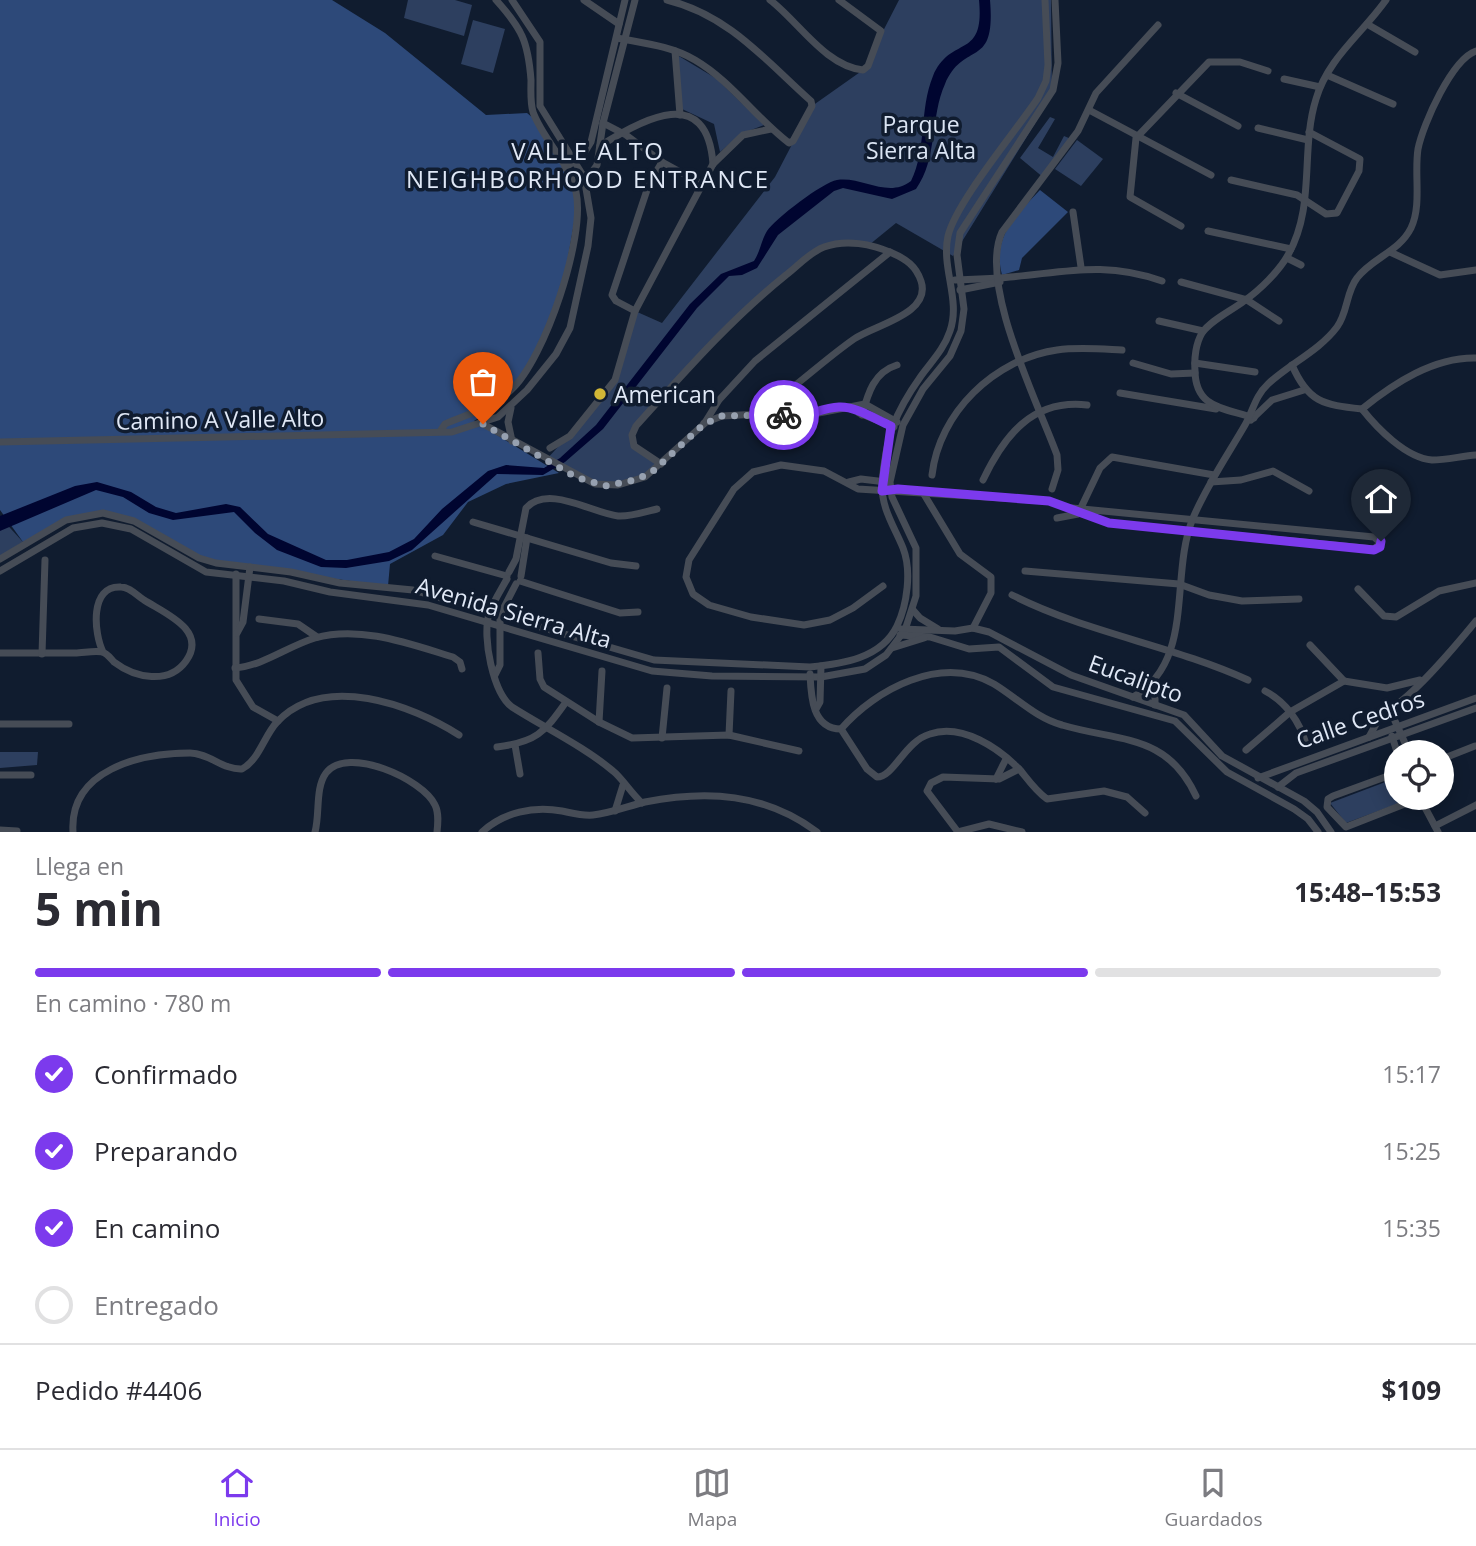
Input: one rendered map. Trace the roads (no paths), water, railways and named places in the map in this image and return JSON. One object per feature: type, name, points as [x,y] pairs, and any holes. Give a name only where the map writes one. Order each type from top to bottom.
[{"type":"street","points":[[441,430],[445,424],[495,403],[519,382],[533,363],[554,315],[578,211],[573,180],[536,107],[525,37],[496,0]]},
{"type":"street","points":[[512,0],[540,43],[536,107],[584,177],[591,218],[580,288],[570,328],[556,354],[511,408],[508,422],[512,441]]},
{"type":"street","points":[[584,0],[619,24]]},
{"type":"street","points":[[565,168],[574,163],[591,142],[625,0]]},
{"type":"street","points":[[573,180],[584,177],[596,168],[603,123],[635,0]]},
{"type":"street","points":[[617,38],[675,51],[693,58],[716,74],[771,129],[789,143],[793,141],[812,106],[808,99],[790,85],[739,33],[685,4],[667,0]]},
{"type":"street","points":[[770,0],[821,48],[853,68],[861,70],[868,66],[881,33],[839,0]]},
{"type":"street","points":[[899,632],[913,610],[918,578],[916,548],[889,487],[892,423],[944,344],[953,321],[947,246],[952,227],[1043,88],[1048,65],[1045,0]]},
{"type":"street","points":[[899,632],[904,608],[906,562],[885,510],[902,427],[923,388],[950,356],[957,341],[963,320],[957,256],[960,233],[1050,94],[1057,71],[1055,0]]},
{"type":"street","points":[[1217,409],[1202,393],[1195,373],[1203,331],[1247,300],[1287,258],[1306,200],[1308,136],[1320,87],[1346,43],[1367,24],[1386,0]]},
{"type":"street","points":[[1367,24],[1415,52]]},
{"type":"street","points":[[1052,489],[1059,461],[1021,361],[997,280],[995,258],[1002,232],[1064,151],[1103,84],[1158,25]]},
{"type":"street","points":[[1046,36],[1056,35]]},
{"type":"street","points":[[675,51],[680,115]]},
{"type":"street","points":[[1133,697],[1155,679],[1172,651],[1179,584],[1189,531],[1212,479],[1250,419],[1266,386],[1336,329],[1354,281],[1363,270],[1390,252],[1412,226],[1419,149],[1424,131],[1455,67],[1467,55],[1476,51]]},
{"type":"street","points":[[1181,226],[1130,197],[1136,138],[1176,93],[1209,62],[1240,62],[1268,71]]},
{"type":"street","points":[[1326,75],[1393,104]]},
{"type":"street","points":[[1283,79],[1320,87]]},
{"type":"street","points":[[1176,93],[1238,126]]},
{"type":"street","points":[[1089,110],[1136,138],[1211,175]]},
{"type":"street","points":[[600,146],[620,131],[644,121],[680,115],[702,124],[706,129],[713,164]]},
{"type":"street","points":[[603,123],[620,131],[662,162],[702,184]]},
{"type":"street","points":[[1231,180],[1306,200],[1326,214],[1337,213],[1361,165],[1356,155],[1308,136],[1258,128]]},
{"type":"street","points":[[550,448],[570,436],[611,386],[635,311],[713,164],[743,135],[771,129]]},
{"type":"street","points":[[635,311],[616,301],[612,295],[649,184],[662,162]]},
{"type":"street","points":[[1073,212],[1081,268]]},
{"type":"street","points":[[1208,231],[1291,249]]},
{"type":"street","points":[[661,464],[634,446],[632,435],[636,426],[728,324],[824,247],[858,244],[890,252],[906,260],[916,270],[923,288],[918,302],[902,315],[854,339],[797,384],[782,397],[778,413]]},
{"type":"street","points":[[483,424],[581,479],[605,486],[645,477],[704,424],[719,400],[763,354],[890,252]]},
{"type":"street","points":[[1390,252],[1440,275],[1476,270]]},
{"type":"street","points":[[1287,258],[1301,265]]},
{"type":"street","points":[[951,290],[1006,278],[1081,268],[1125,269],[1162,281]]},
{"type":"street","points":[[949,281],[997,280]]},
{"type":"street","points":[[1181,282],[1247,300],[1279,321]]},
{"type":"street","points":[[1159,321],[1203,331]]},
{"type":"street","points":[[932,475],[939,441],[950,420],[969,397],[996,375],[1021,361],[1056,350],[1122,350]]},
{"type":"street","points":[[1362,409],[1380,394],[1436,363],[1447,359],[1476,358]]},
{"type":"street","points":[[1133,363],[1171,374],[1195,373]]},
{"type":"street","points":[[1195,363],[1255,372]]},
{"type":"street","points":[[862,415],[881,372],[897,365]]},
{"type":"street","points":[[1292,365],[1304,390],[1332,405],[1362,409],[1403,447],[1421,457],[1439,460],[1476,455]]},
{"type":"street","points":[[1250,419],[1272,400],[1304,390]]},
{"type":"street","points":[[1120,393],[1217,409],[1250,419]]},
{"type":"street","points":[[719,400],[718,409],[722,416]]},
{"type":"street","points":[[704,424],[722,416],[778,413],[799,417],[838,407],[853,408],[865,404]]},
{"type":"street","points":[[865,404],[892,423]]},
{"type":"street","points":[[983,480],[1000,444],[1023,423],[1041,412],[1066,404],[1087,405]]},
{"type":"street","name":"Camino A Valle Alto","points":[[0,442],[376,435],[441,430],[452,432],[483,424],[511,408]]},
{"type":"street","points":[[853,408],[862,415],[902,427]]},
{"type":"street","points":[[1057,518],[1073,517],[1100,468],[1112,457],[1212,479],[1230,479],[1277,471],[1309,491]]},
{"type":"street","points":[[883,586],[853,608],[830,620],[804,625],[751,617],[709,605],[693,594],[688,585],[687,570],[693,554],[734,489],[752,472],[770,466],[824,471],[849,482],[1038,500],[1077,510],[1374,537],[1381,543],[1374,550],[1102,522],[1077,510]]},
{"type":"street","points":[[1219,466],[1230,479]]},
{"type":"street","points":[[922,491],[960,554],[991,577],[991,593],[973,628]]},
{"type":"street","points":[[642,803],[622,785],[617,774],[600,761],[505,702],[497,688],[487,624],[489,611],[516,559],[526,508],[544,499],[621,516],[657,509]]},
{"type":"street","name":"Avenida Sierra Alta","points":[[0,559],[66,520],[103,513],[134,521],[199,558],[364,586],[413,590],[654,660],[821,666],[859,659],[899,632]]},
{"type":"street","points":[[473,522],[611,563],[636,566]]},
{"type":"street","name":"Avenida Sierra Alta","points":[[0,571],[73,528],[102,523],[131,530],[206,572],[428,605],[652,671],[712,676],[821,677],[864,669],[892,648],[899,632]]},
{"type":"street","points":[[495,675],[500,665],[500,614],[519,580],[528,539],[523,528]]},
{"type":"street","points":[[435,556],[508,576],[516,571],[519,580]]},
{"type":"street","points":[[42,654],[45,561]]},
{"type":"street","points":[[237,566],[236,680],[246,700],[262,714],[278,721]]},
{"type":"street","points":[[237,633],[243,622],[250,567]]},
{"type":"street","points":[[1025,571],[1179,584],[1209,595],[1242,601],[1299,599]]},
{"type":"street","points":[[508,576],[509,583],[519,580],[620,613],[638,612]]},
{"type":"street","points":[[1358,589],[1381,613],[1390,617],[1402,614],[1439,591],[1476,583]]},
{"type":"street","points":[[364,586],[364,595]]},
{"type":"street","points":[[0,653],[103,652],[133,673],[144,677],[165,676],[189,658],[192,637],[182,624],[127,587],[115,587],[103,595],[96,612],[97,635],[103,652]]},
{"type":"street","points":[[1012,595],[1071,622],[1172,651],[1248,680]]},
{"type":"street","points":[[236,606],[245,607]]},
{"type":"street","points":[[913,610],[919,618],[941,631]]},
{"type":"street","points":[[259,620],[298,624],[317,637]]},
{"type":"street","points":[[1369,737],[1379,717],[1424,678],[1476,621]]},
{"type":"street","name":"Eucalipto","points":[[899,632],[973,628],[989,632],[1011,641],[1046,664],[1184,715],[1222,756],[1314,808],[1331,832]]},
{"type":"street","points":[[954,641],[955,631]]},
{"type":"street","name":"Eucalipto","points":[[899,632],[954,641],[969,649],[985,646],[1009,652],[1048,684],[1062,691],[1175,721],[1227,772],[1294,809],[1318,832]]},
{"type":"street","points":[[985,646],[989,632]]},
{"type":"street","points":[[235,668],[254,665],[317,637],[353,634],[388,638],[453,657],[460,662],[462,669]]},
{"type":"street","points":[[892,648],[930,637]]},
{"type":"street","points":[[1310,645],[1344,681],[1387,688],[1424,678]]},
{"type":"street","points":[[490,652],[500,652]]},
{"type":"street","points":[[538,653],[541,683],[598,722],[632,738],[729,735],[799,751]]},
{"type":"street","points":[[652,671],[654,660]]},
{"type":"street","points":[[816,709],[820,702],[821,666]]},
{"type":"street","points":[[810,667],[811,703],[825,725],[841,729],[867,769],[877,777],[890,772],[905,749],[916,740],[941,730],[965,733],[1006,759],[1047,799],[1104,790],[1127,797],[1145,813]]},
{"type":"street","points":[[598,722],[602,671]]},
{"type":"street","points":[[841,729],[867,703],[911,680],[937,675],[970,676],[990,682],[1049,720],[1133,740],[1161,752],[1184,772],[1196,796]]},
{"type":"street","points":[[1155,679],[1155,705]]},
{"type":"street","points":[[1246,750],[1290,712],[1344,681]]},
{"type":"street","points":[[662,738],[667,688]]},
{"type":"street","points":[[1387,688],[1400,701]]},
{"type":"street","points":[[729,735],[731,691]]},
{"type":"street","points":[[1265,691],[1281,700],[1302,731],[1306,744]]},
{"type":"street","points":[[73,832],[77,803],[101,773],[126,762],[190,753],[242,769],[251,762],[278,721],[308,704],[348,696],[407,707],[459,735]]},
{"type":"street","name":"Calle Cedros","points":[[1258,778],[1476,698]]},
{"type":"street","points":[[498,747],[527,742],[546,729],[566,702]]},
{"type":"street","name":"Calle Cedros","points":[[1278,787],[1291,775],[1476,708]]},
{"type":"street","points":[[1390,710],[1393,738]]},
{"type":"street","points":[[0,724],[69,724]]},
{"type":"street","points":[[1394,728],[1404,740]]},
{"type":"street","points":[[515,745],[520,774]]},
{"type":"street","points":[[1454,754],[1475,746]]},
{"type":"street","points":[[996,779],[1006,759]]},
{"type":"street","points":[[315,832],[324,775],[334,766],[351,762],[387,769],[424,791],[435,805],[437,832]]},
{"type":"street","points":[[1285,766],[1291,775]]},
{"type":"street","points":[[1018,769],[996,779],[943,777],[931,783],[928,796],[958,832],[989,824],[1022,832]]},
{"type":"street","points":[[0,775],[31,775]]},
{"type":"street","points":[[1384,778],[1330,798],[1327,807],[1342,827],[1390,810]]},
{"type":"street","points":[[615,811],[622,785]]},
{"type":"street","points":[[482,832],[505,817],[530,810],[593,815],[642,803],[712,794],[739,797],[784,811],[817,832]]},
{"type":"street","points":[[1427,810],[1437,829],[1476,805]]},
{"type":"street","points":[[0,830],[17,831]]},
{"type":"place","name":"American","points":[[600,394]]},
{"type":"district","name":"VALLE ALTO NEIGHBORHOOD ENTRANCE","points":[[588,164]]},
{"type":"park label","name":"Parque Sierra Alta","points":[[921,137]]}]
